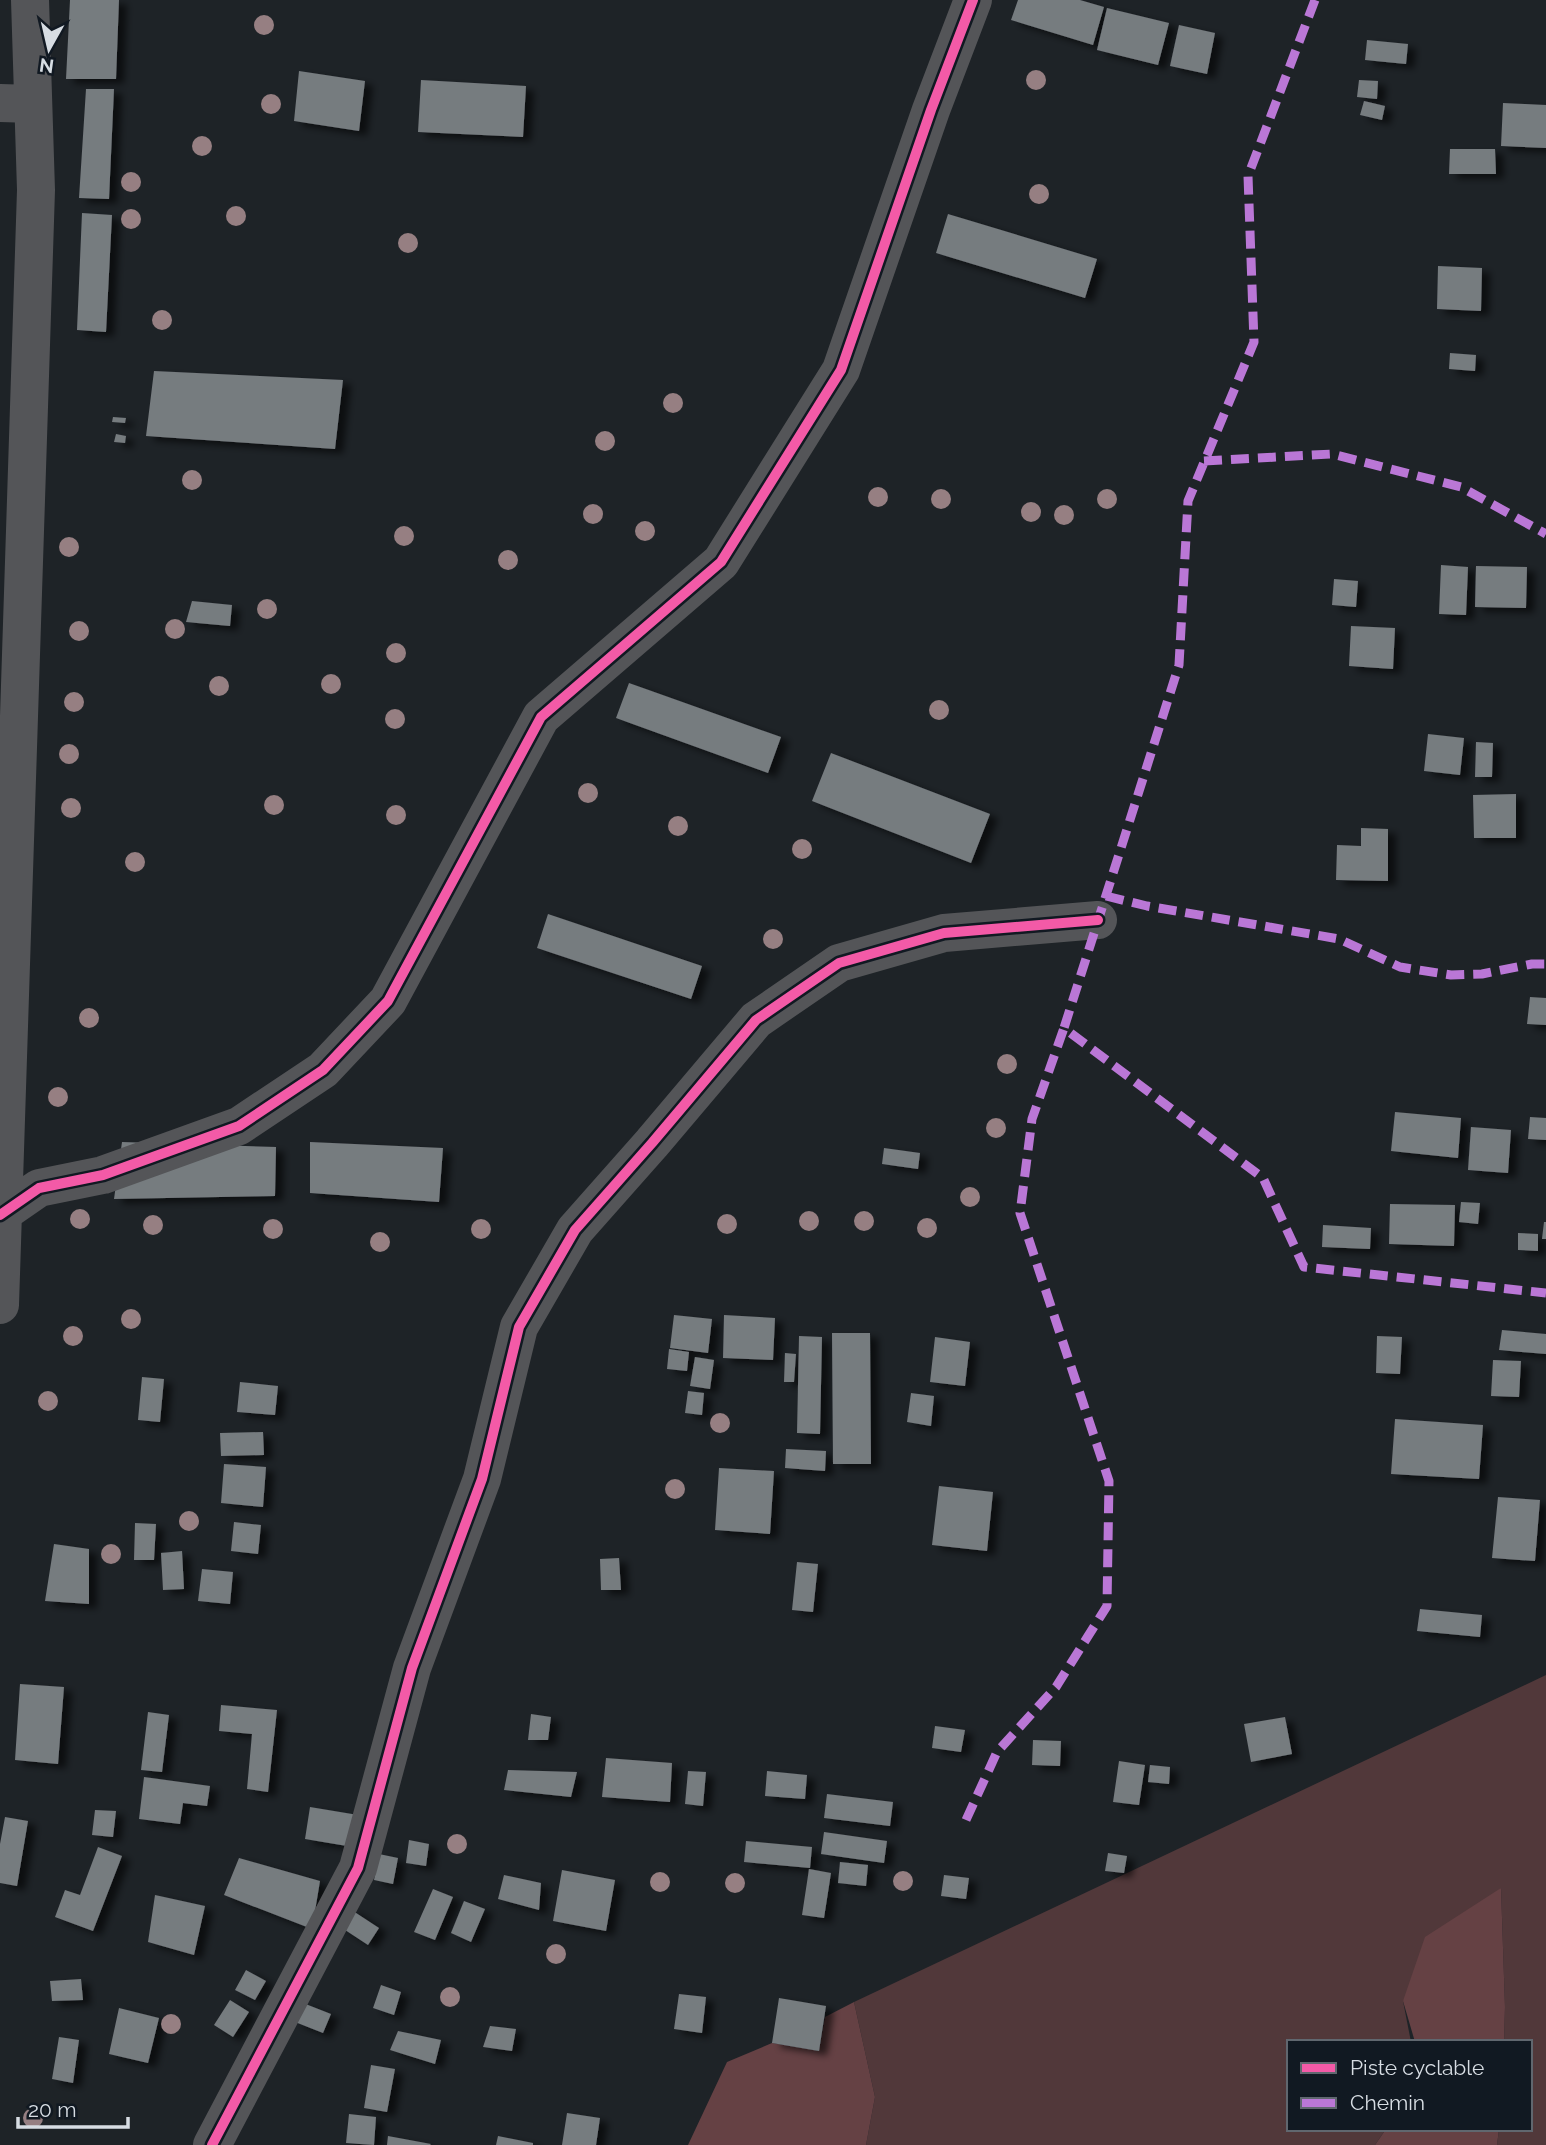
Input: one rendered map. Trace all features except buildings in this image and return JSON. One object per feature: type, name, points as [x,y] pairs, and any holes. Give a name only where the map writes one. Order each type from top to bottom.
[{"type":"street","points":[[0,1304],[12,510],[36,190],[17,104],[30,0]]},
{"type":"street","points":[[1,1215],[39,1188],[103,1175],[239,1126],[323,1070],[388,1001],[541,717],[721,562],[841,370],[931,110],[973,0]]},
{"type":"street","points":[[212,2145],[358,1868],[412,1668],[482,1479],[519,1327],[575,1230],[756,1020],[839,963],[944,933],[1098,920]]},
{"type":"shaded area","points":[[1546,1675],[1546,2145],[1497,2145],[1499,2131],[1532,2131],[1532,2040],[1504,2040],[1501,1888],[1403,2001],[1411,2040],[1287,2040],[1287,2131],[1385,2131],[1375,2145],[866,2145],[875,2097],[854,2002]]},
{"type":"shaded area","points":[[1501,1888],[1504,2040],[1414,2040],[1403,2001],[1425,1937]]},
{"type":"shaded area","points":[[854,2002],[875,2097],[866,2145],[688,2145],[727,2062],[772,2043],[819,2051],[825,2017]]},
{"type":"shaded area","points":[[1385,2131],[1499,2131],[1497,2145],[1375,2145]]},
{"type":"marked path","points":[[1315,0],[1248,176],[1254,342],[1188,501],[1179,665],[1064,1028],[1263,1178],[1304,1267],[1546,1293]]},
{"type":"marked path","points":[[1204,461],[1332,454],[1461,487],[1546,534]]},
{"type":"marked path","points":[[1106,896],[1147,906],[1339,939],[1400,967],[1451,975],[1482,974],[1532,964],[1546,964]]},
{"type":"marked path","points":[[966,1820],[997,1752],[1056,1687],[1107,1606],[1109,1481],[1020,1213],[1032,1119],[1064,1028]]},
{"type":"cycle path","points":[[0,1215],[39,1188],[103,1175],[239,1126],[323,1070],[388,1001],[541,717],[721,562],[841,370],[931,110],[973,0]]},
{"type":"cycle path","points":[[212,2145],[358,1868],[412,1668],[482,1479],[519,1327],[575,1230],[756,1020],[839,963],[944,933],[1098,920]]}]
